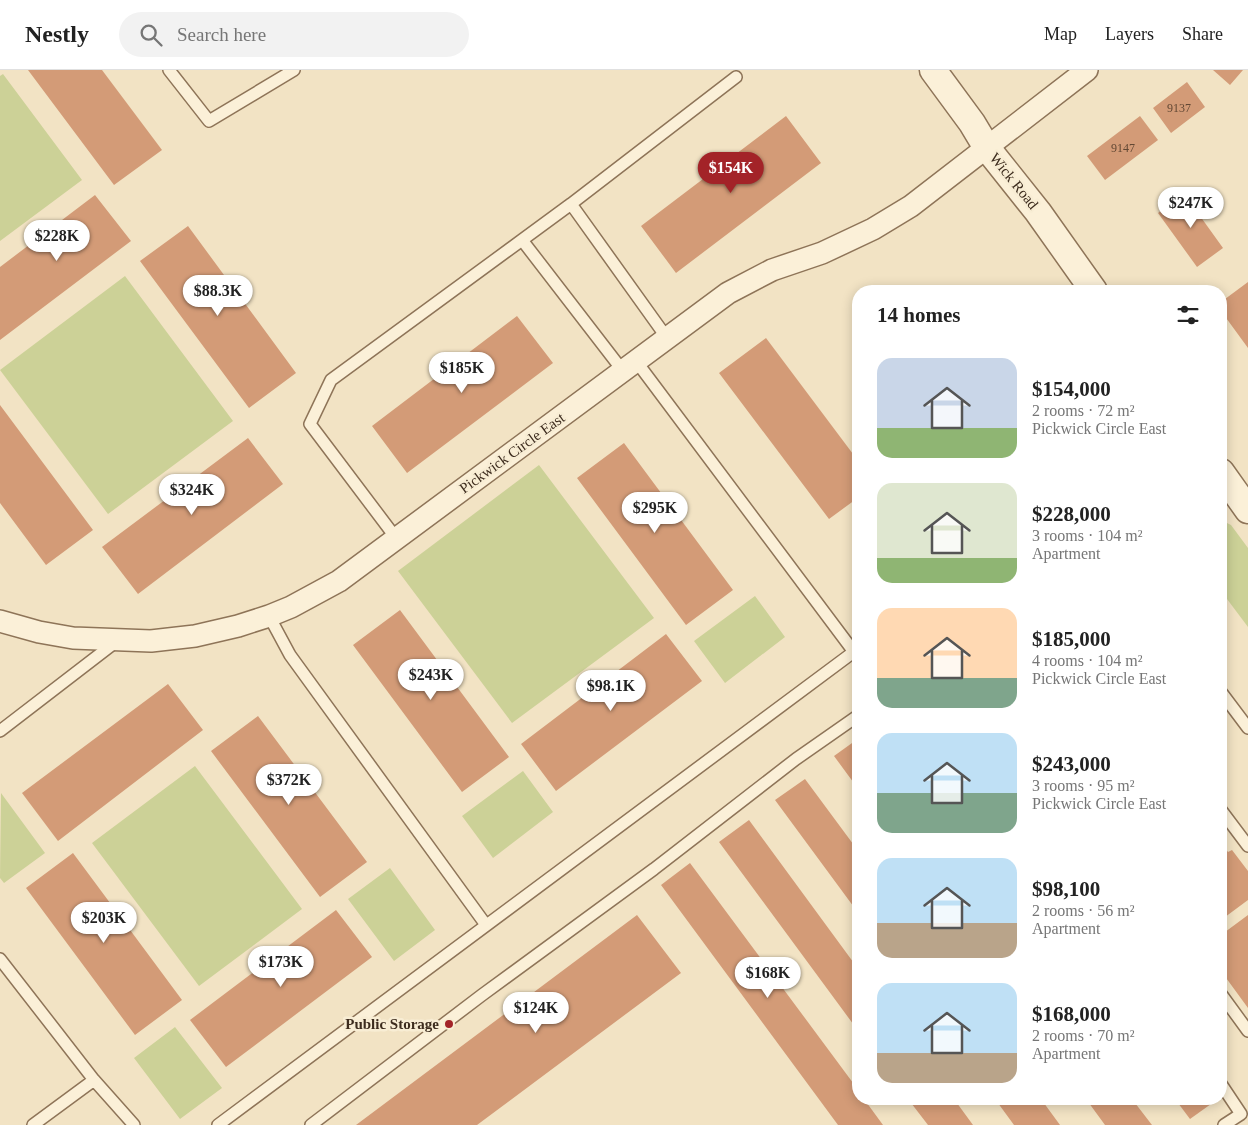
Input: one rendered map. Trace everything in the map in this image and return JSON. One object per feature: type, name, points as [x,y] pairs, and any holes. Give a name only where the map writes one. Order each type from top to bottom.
[{"type":"street","name":"Wick Road","points":[[933,70],[972,123],[987,148],[1038,212],[1090,285]]},
{"type":"street","name":"Pickwick Circle East","points":[[2,619],[40,632],[73,638],[151,641],[195,636],[238,626],[291,607],[339,581],[728,292],[772,270],[822,253],[873,229],[911,206],[1087,70]]},
{"type":"street","points":[[1227,480],[1248,510]]},
{"type":"lane","points":[[168,70],[209,121],[294,70]]},
{"type":"lane","points":[[396,538],[310,424],[331,380],[571,204],[736,77]]},
{"type":"lane","points":[[571,204],[667,338]]},
{"type":"lane","points":[[522,240],[629,366],[852,645]]},
{"type":"lane","points":[[269,616],[290,655],[486,925]]},
{"type":"lane","points":[[0,732],[118,640]]},
{"type":"lane","points":[[218,1125],[852,653]]},
{"type":"lane","points":[[1227,700],[1248,728]]},
{"type":"lane","points":[[311,1125],[482,995],[654,869],[796,759],[852,720]]},
{"type":"lane","points":[[1227,818],[1248,846]]},
{"type":"lane","points":[[0,959],[94,1080],[134,1125]]},
{"type":"lane","points":[[1227,1002],[1248,1031]]},
{"type":"lane","points":[[33,1125],[94,1080]]},
{"type":"lane","points":[[1224,1125],[1241,1114],[1227,1093]]},
{"type":"green space","points":[[3,74],[82,180],[0,241],[0,76]]},
{"type":"green space","points":[[125,276],[233,421],[108,514],[0,370]]},
{"type":"green space","points":[[539,465],[654,618],[512,723],[398,571]]},
{"type":"green space","points":[[1227,523],[1231,525],[1248,548],[1248,627],[1227,599]]},
{"type":"green space","points":[[755,596],[785,637],[725,683],[694,641]]},
{"type":"green space","points":[[195,766],[302,909],[199,986],[92,843]]},
{"type":"green space","points":[[523,771],[553,812],[493,858],[462,816]]},
{"type":"green space","points":[[1,793],[45,853],[4,883],[0,878]]},
{"type":"green space","points":[[390,868],[435,930],[394,961],[348,899]]},
{"type":"green space","points":[[175,1027],[222,1088],[180,1119],[134,1058]]},
{"type":"building","points":[[28,70],[102,70],[162,150],[114,185]]},
{"type":"building","points":[[1213,70],[1243,70],[1230,85]]},
{"type":"building","points":[[1187,82],[1205,107],[1171,133],[1153,108]]},
{"type":"building","points":[[786,116],[821,163],[676,273],[641,226]]},
{"type":"building","points":[[1140,116],[1158,140],[1105,180],[1087,156]]},
{"type":"building","points":[[1188,191],[1199,207],[1195,209],[1223,248],[1197,267],[1158,213]]},
{"type":"building","points":[[95,195],[131,241],[0,340],[0,267]]},
{"type":"building","points":[[188,226],[296,373],[249,408],[140,261]]},
{"type":"building","points":[[1248,282],[1248,348],[1227,319],[1227,298]]},
{"type":"building","points":[[517,316],[553,363],[407,473],[372,426]]},
{"type":"building","points":[[766,338],[852,453],[852,502],[829,519],[719,373]]},
{"type":"building","points":[[0,405],[93,530],[46,565],[0,503]]},
{"type":"building","points":[[248,438],[283,484],[138,594],[102,547]]},
{"type":"building","points":[[624,443],[733,590],[686,625],[577,478]]},
{"type":"building","points":[[400,610],[509,757],[462,792],[353,645]]},
{"type":"building","points":[[666,634],[702,681],[556,791],[521,744]]},
{"type":"building","points":[[168,684],[203,730],[58,841],[22,793]]},
{"type":"building","points":[[258,716],[367,862],[320,897],[211,751]]},
{"type":"building","points":[[852,743],[852,780],[834,756]]},
{"type":"building","points":[[805,779],[852,843],[852,904],[775,800]]},
{"type":"building","points":[[749,820],[852,960],[852,1022],[719,842]]},
{"type":"building","points":[[1232,850],[1248,871],[1248,900],[1227,916],[1227,851]]},
{"type":"building","points":[[73,853],[182,1000],[135,1035],[26,888]]},
{"type":"building","points":[[690,863],[852,1082],[852,1105],[868,1105],[883,1125],[838,1125],[661,885]]},
{"type":"building","points":[[336,910],[372,957],[226,1067],[190,1020]]},
{"type":"building","points":[[637,915],[681,973],[477,1125],[356,1125]]},
{"type":"building","points":[[1248,915],[1248,1008],[1227,979],[1227,931]]},
{"type":"building","points":[[913,1105],[958,1105],[973,1125],[928,1125]]},
{"type":"building","points":[[999,1105],[1045,1105],[1060,1125],[1014,1125]]},
{"type":"building","points":[[1090,1105],[1137,1105],[1152,1125],[1105,1125]]},
{"type":"building","points":[[1180,1105],[1210,1105],[1190,1119]]},
{"type":"place","name":"Public Storage","points":[[449,1024]]}]
